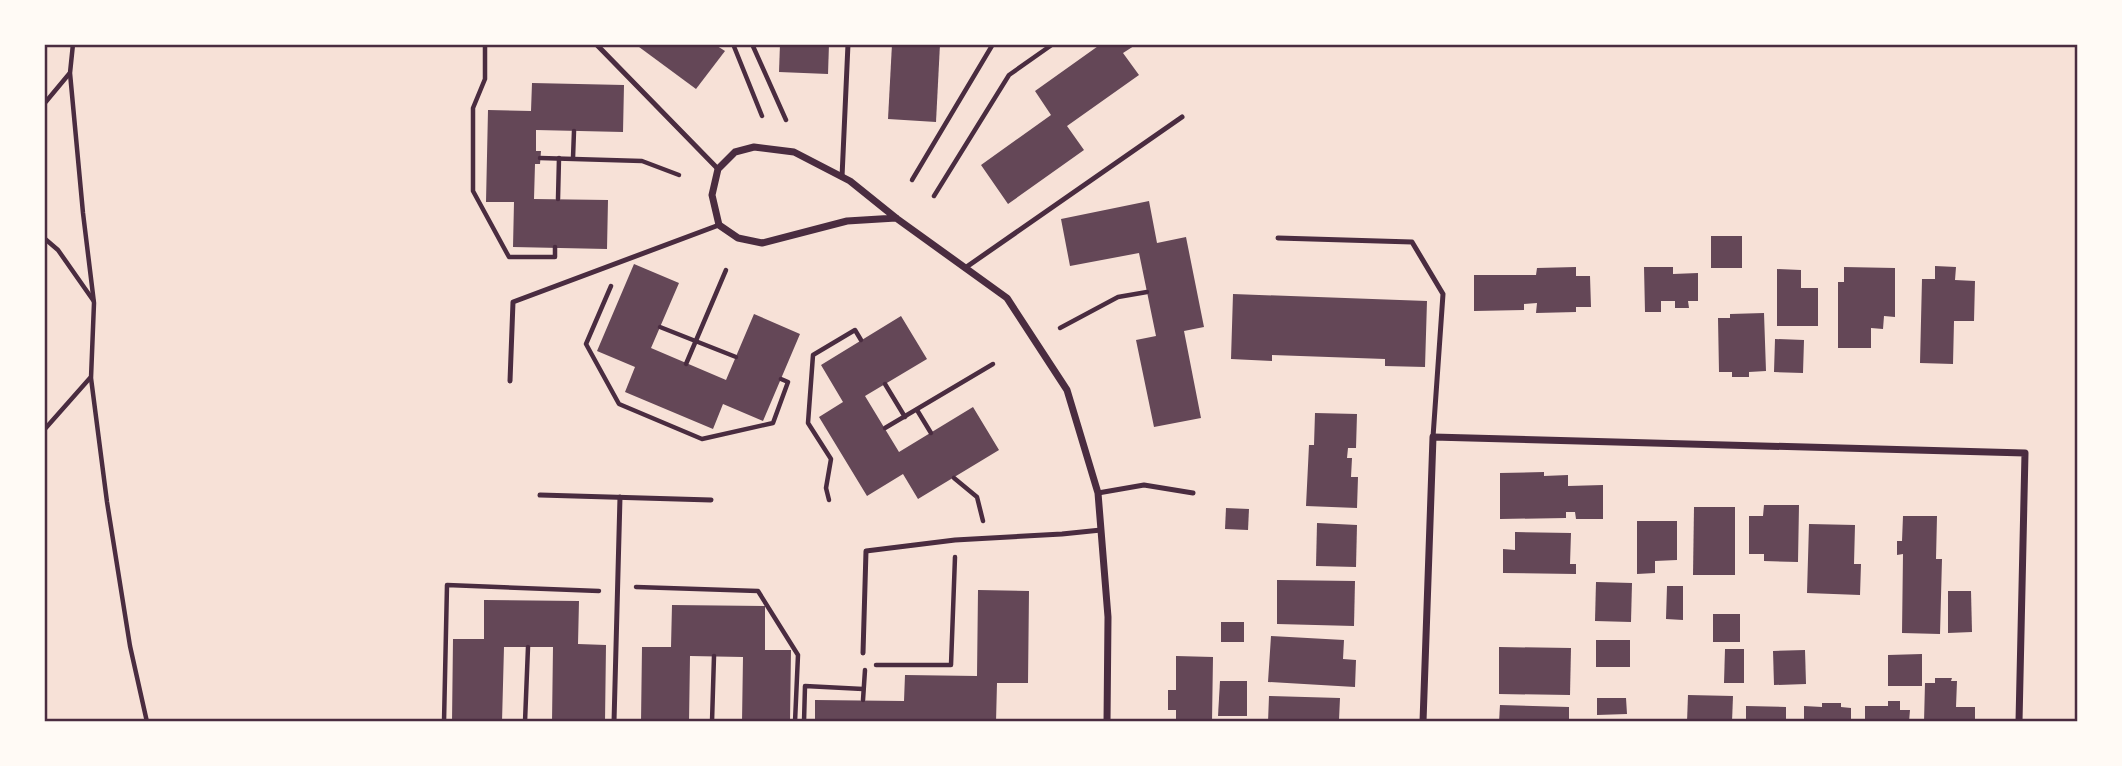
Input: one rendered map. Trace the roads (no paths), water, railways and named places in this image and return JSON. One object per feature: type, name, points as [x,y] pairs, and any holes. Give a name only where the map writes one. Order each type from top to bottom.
[{"type":"street","points":[[896,218],[847,221],[762,243],[738,238],[719,225],[712,195],[718,169],[735,152],[754,147],[794,152],[842,177],[1007,298],[1067,390],[1098,493],[1108,617],[1107,722]]},
{"type":"street","points":[[1423,722],[1433,437],[2025,453],[2019,722]]},
{"type":"lane","points":[[596,44],[718,169]]},
{"type":"lane","points":[[842,177],[848,44]]},
{"type":"lane","points":[[965,268],[1182,117]]},
{"type":"lane","points":[[510,381],[513,302],[719,225]]},
{"type":"lane","points":[[1278,238],[1412,242],[1443,294],[1433,437]]},
{"type":"lane","points":[[1098,493],[1144,485],[1193,492]]},
{"type":"lane","points":[[540,495],[711,500]]},
{"type":"lane","points":[[614,722],[620,497]]},
{"type":"lane","points":[[863,653],[866,551],[955,540],[1101,530]]}]
